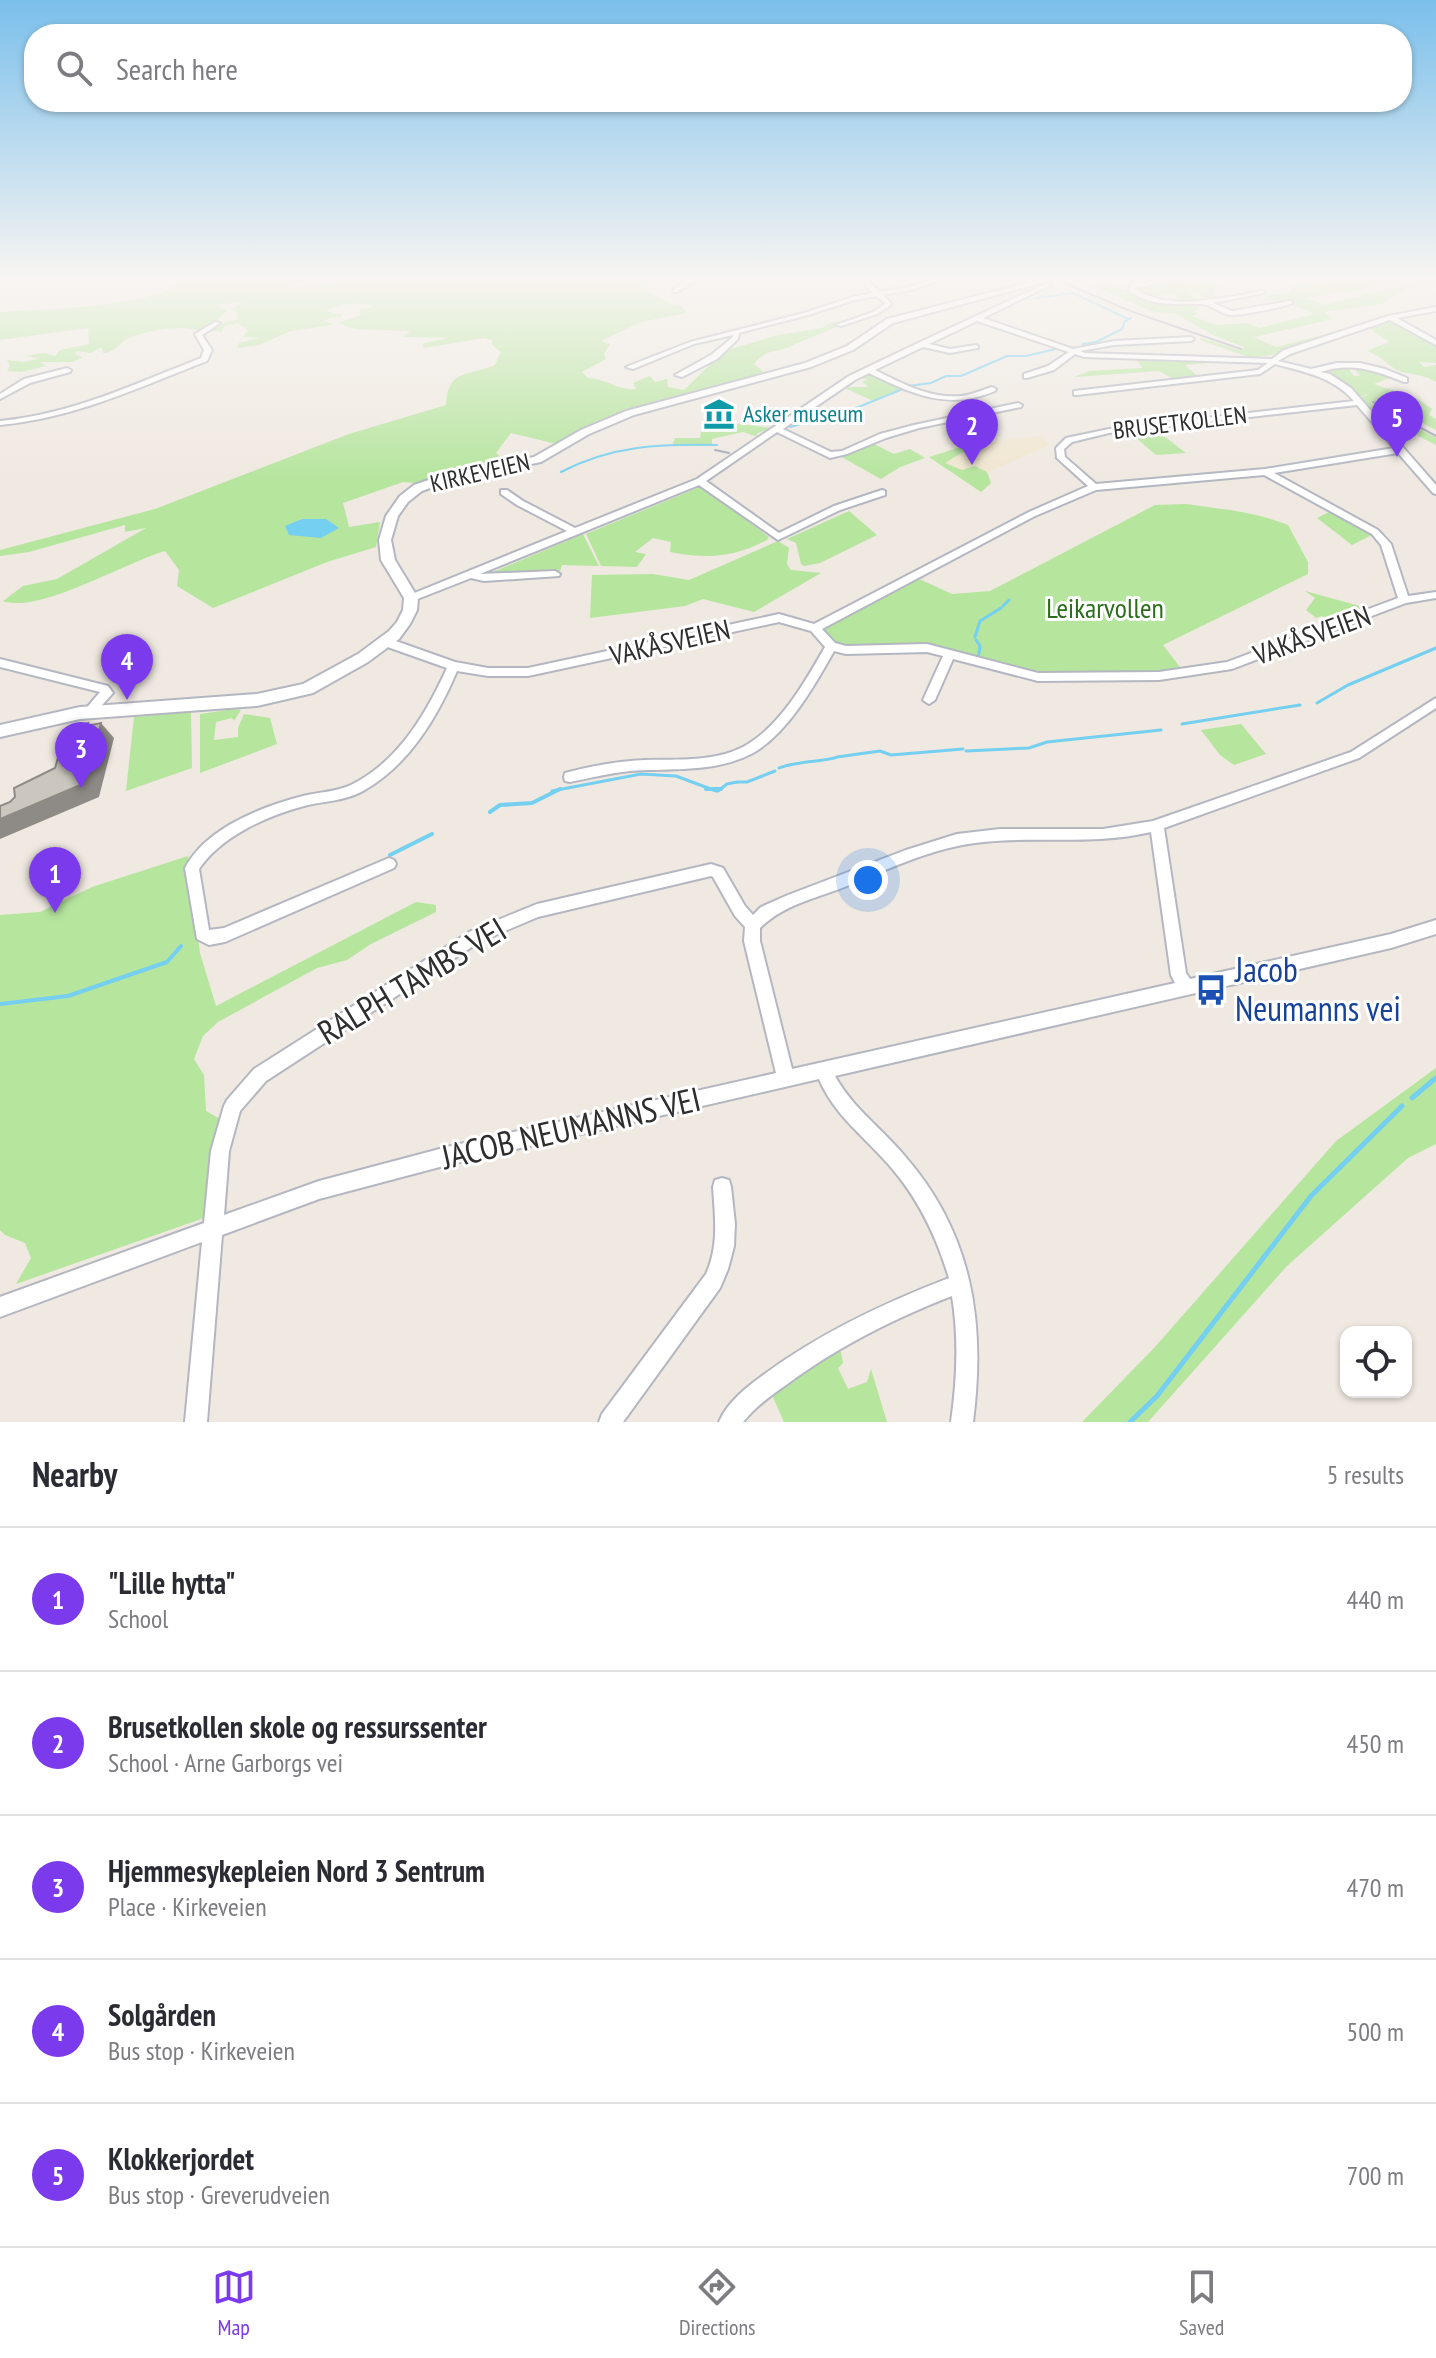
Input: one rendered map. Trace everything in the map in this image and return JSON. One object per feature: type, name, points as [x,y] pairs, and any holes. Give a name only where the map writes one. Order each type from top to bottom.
[{"type":"main road","name":"KIRKEVEIEN","points":[[411,598],[388,560],[385,540],[387,528],[398,506],[421,486],[446,478],[531,462],[585,432],[630,413],[787,372],[852,346]]},
{"type":"main road","points":[[0,731],[90,711],[241,702],[287,695],[325,680],[386,642],[403,624],[410,610],[411,598]]},
{"type":"street","points":[[0,423],[45,417],[100,403],[204,359],[208,350],[206,346]]},
{"type":"street","points":[[630,367],[683,346]]},
{"type":"street","points":[[679,375],[728,346]]},
{"type":"street","points":[[411,598],[700,481],[868,369],[915,346]]},
{"type":"street","points":[[928,346],[960,351],[976,347]]},
{"type":"street","points":[[1054,346],[1101,356],[1272,361],[1314,371],[1343,385],[1436,491]]},
{"type":"street","points":[[1027,376],[1051,368],[1070,352],[1098,346]]},
{"type":"street","points":[[1077,393],[1247,375],[1268,368],[1272,361],[1304,346]]},
{"type":"street","points":[[932,355],[940,350]]},
{"type":"street","points":[[1314,371],[1348,364],[1379,369],[1404,380]]},
{"type":"street","points":[[868,369],[904,387],[938,397],[964,398],[992,389]]},
{"type":"street","points":[[0,397],[27,381],[67,370]]},
{"type":"street","name":"BRUSETKOLLEN","points":[[1094,487],[1061,458],[1060,448],[1069,440],[1125,429],[1358,403]]},
{"type":"street","points":[[779,430],[830,455],[954,415],[1018,405]]},
{"type":"street","points":[[570,777],[625,767],[723,758],[744,752],[759,742],[778,721],[819,668],[831,646],[815,628],[1042,509],[1094,487],[1265,472],[1399,450]]},
{"type":"street","points":[[1265,472],[1375,532],[1386,544],[1404,600]]},
{"type":"street","points":[[700,481],[778,537],[837,508],[882,493]]},
{"type":"street","points":[[504,492],[550,515],[575,532]]},
{"type":"street","points":[[469,574],[484,578],[555,574]]},
{"type":"street","name":"VAKÅSVEIEN","points":[[831,646],[863,650],[927,648],[1038,677],[1194,673],[1228,666],[1404,600],[1436,595]]},
{"type":"street","name":"VAKÅSVEIEN","points":[[386,642],[453,668],[496,674],[549,669],[779,618],[815,628]]},
{"type":"street","points":[[929,700],[950,654]]},
{"type":"street","points":[[0,663],[104,689],[105,697],[90,711]]},
{"type":"street","points":[[389,864],[225,935],[209,938],[202,934],[192,868],[205,848],[222,835],[298,803],[343,795],[385,769],[424,725],[438,704],[453,668]]},
{"type":"street","points":[[786,1078],[754,952],[753,925],[776,906],[906,858],[971,838],[1001,835],[1068,838],[1157,827],[1180,816],[1355,755],[1436,702]]},
{"type":"street","points":[[1157,827],[1179,975],[1186,987]]},
{"type":"street","name":"RALPH TAMBS VEI","points":[[215,1230],[225,1126],[244,1091],[260,1075],[476,936],[537,911],[711,870],[718,872],[740,911],[753,925]]},
{"type":"street","name":"JACOB NEUMANNS VEI","points":[[0,1307],[319,1190],[451,1155],[1391,941],[1436,927]]},
{"type":"street","points":[[824,1070],[838,1100],[913,1177],[928,1200],[951,1252],[961,1283],[969,1359],[962,1422]]},
{"type":"street","points":[[610,1422],[713,1281],[722,1263],[727,1244],[722,1187]]},
{"type":"street","points":[[196,1422],[215,1230]]},
{"type":"street","points":[[730,1422],[737,1410],[780,1375],[829,1342],[886,1311],[961,1283]]},
{"type":"shaded area","points":[[1042,436],[1050,445],[988,472],[991,483],[981,492],[929,457],[973,443]]},
{"type":"green space","points":[[78,346],[118,346],[103,353],[102,347],[90,353],[78,351],[74,354],[83,357],[73,362],[40,362],[46,366],[21,372],[7,371],[10,366],[7,360],[25,362],[40,358],[24,356],[44,353],[55,356],[60,350]]},
{"type":"green space","points":[[494,346],[609,346],[604,354],[606,359],[582,372],[588,378],[636,389],[633,383],[650,376],[655,382],[667,379],[668,387],[684,390],[724,351],[740,346],[791,346],[768,353],[754,364],[764,372],[761,375],[624,412],[556,444],[511,433],[496,453],[508,463],[415,483],[403,482],[343,503],[349,527],[380,522],[376,547],[327,562],[213,608],[177,586],[179,570],[165,551],[59,594],[19,603],[3,601],[23,586],[57,579],[146,528],[125,532],[125,525],[29,552],[0,556],[0,550],[155,509],[349,434],[446,405],[455,379],[495,365],[501,352]]},
{"type":"green space","points":[[1218,346],[1239,350],[1244,347],[1297,346],[1251,358]]},
{"type":"green space","points":[[1378,346],[1436,346],[1436,363],[1419,362],[1424,367],[1436,365],[1436,382],[1399,371],[1367,351]]},
{"type":"green space","points":[[1136,358],[1223,362],[1185,365],[1200,378],[1177,381],[1159,371],[1074,377],[1090,371],[1142,368]]},
{"type":"green space","points":[[1346,365],[1354,376],[1360,376],[1351,365],[1395,376],[1374,384],[1418,399],[1432,409],[1429,415],[1436,419],[1436,430],[1380,401],[1371,403],[1436,438],[1436,445],[1374,413],[1360,399],[1369,393],[1358,398],[1320,371]]},
{"type":"green space","points":[[867,373],[904,388],[873,401],[843,387],[869,387],[862,382],[868,379],[857,378]]},
{"type":"green space","points":[[732,423],[771,428],[756,434],[761,438],[743,432],[712,439],[712,446],[672,446],[675,438],[700,438],[701,430]]},
{"type":"green space","points":[[1128,431],[1165,437],[1186,453],[1156,455]]},
{"type":"green space","points":[[870,442],[894,454],[910,449],[925,458],[900,467],[881,479],[838,455]]},
{"type":"green space","points":[[973,443],[986,451],[968,449],[945,463],[962,470],[975,466],[987,472],[991,483],[981,492],[929,457]]},
{"type":"green space","points":[[702,486],[769,537],[767,540],[732,554],[696,556],[670,552],[671,542],[653,538],[635,552],[646,554],[637,567],[601,566],[586,534]]},
{"type":"green space","name":"Leikarvollen","points":[[1186,504],[1251,514],[1288,525],[1308,562],[1308,574],[1163,645],[1183,671],[1027,673],[930,645],[847,647],[834,642],[823,630],[917,578],[952,594],[990,591],[1155,505]]},
{"type":"green space","points":[[1333,510],[1374,534],[1352,545],[1317,518]]},
{"type":"green space","points":[[849,511],[877,535],[820,563],[801,564],[796,543],[787,539]]},
{"type":"green space","points":[[583,534],[599,566],[562,565],[560,571],[493,572]]},
{"type":"green space","points":[[778,541],[789,548],[787,564],[791,570],[821,573],[754,612],[703,599],[685,606],[590,618],[592,575],[653,574],[689,580]]},
{"type":"green space","points":[[1305,591],[1367,608],[1324,625],[1322,622],[1327,619],[1322,616],[1316,618],[1306,610],[1315,598]]},
{"type":"green space","points":[[241,710],[234,721],[232,718],[216,722],[214,740],[238,737],[244,714],[270,718],[277,744],[200,773],[200,714]]},
{"type":"green space","points":[[191,712],[192,768],[126,791],[134,717]]},
{"type":"green space","points":[[1241,724],[1266,754],[1234,765],[1220,755],[1201,730]]},
{"type":"green space","points":[[188,856],[200,953],[216,1006],[416,902],[436,905],[436,912],[371,944],[347,960],[317,968],[218,1022],[203,1036],[194,1059],[204,1075],[206,1111],[222,1120],[213,1202],[204,1218],[16,1284],[31,1258],[25,1243],[0,1230],[0,915],[40,912],[92,887]]},
{"type":"green space","points":[[1436,1068],[1436,1144],[1408,1158],[1287,1266],[1148,1422],[1082,1422],[1155,1347],[1336,1141]]},
{"type":"green space","points":[[837,1349],[841,1352],[843,1363],[838,1368],[848,1389],[867,1382],[871,1369],[887,1422],[784,1422],[772,1395],[775,1389]]},
{"type":"water","points":[[302,519],[326,519],[339,528],[321,538],[289,535],[285,526]]},
{"type":"building","points":[[88,723],[87,726],[101,723],[85,783],[0,819],[0,806],[15,797],[14,788],[55,768],[66,730]]},
{"type":"waterway","points":[[909,386],[931,383],[946,376],[961,376],[1007,356],[1026,356],[1056,349]]},
{"type":"waterway","points":[[790,427],[851,410],[903,389]]},
{"type":"waterway","points":[[561,472],[618,451],[676,445],[717,445]]},
{"type":"waterway","points":[[1003,606],[1009,600]]},
{"type":"waterway","points":[[975,637],[980,621],[1001,608]]},
{"type":"waterway","points":[[976,640],[980,646],[978,659]]},
{"type":"waterway","points":[[1317,703],[1348,685],[1436,648]]},
{"type":"waterway","points":[[1182,724],[1300,705]]},
{"type":"waterway","points":[[966,751],[1029,748],[1047,742],[1161,730]]},
{"type":"waterway","points":[[779,768],[880,751],[891,755],[963,749]]},
{"type":"waterway","points":[[738,782],[747,782],[775,771]]},
{"type":"waterway","points":[[558,790],[641,774],[675,776]]},
{"type":"waterway","points":[[676,776],[711,789]]},
{"type":"waterway","points":[[721,789],[737,782]]},
{"type":"waterway","points":[[706,789],[711,789]]},
{"type":"waterway","points":[[711,789],[721,789]]},
{"type":"waterway","points":[[711,789],[716,791]]},
{"type":"waterway","points":[[490,812],[500,805],[532,803],[558,790]]},
{"type":"waterway","points":[[552,791],[558,790]]},
{"type":"waterway","points":[[390,855],[432,834]]},
{"type":"waterway","points":[[0,1004],[68,996],[167,962],[181,946]]},
{"type":"waterway","points":[[1412,1098],[1436,1078]]},
{"type":"waterway","points":[[1130,1422],[1157,1396],[1311,1196],[1402,1106]]},
{"type":"railway","points":[[1233,346],[1241,349]]},
{"type":"railway","points":[[1373,402],[1436,436]]},
{"type":"railway","points":[[715,450],[729,453]]},
{"type":"place","name":"Asker museum","points":[[719,414]]},
{"type":"place","name":"Klokkerjordet","points":[[1397,457]]},
{"type":"place","name":"Brusetkollen skole og ressurssenter","points":[[972,465]]},
{"type":"place","name":"Solgården","points":[[127,700]]},
{"type":"place","name":"Hjemmesykepleien Nord 3 Sentrum","points":[[81,788]]},
{"type":"place","name":"\"Lille hytta\"","points":[[55,913]]},
{"type":"place","name":"Jacob Neumanns vei","points":[[1211,990]]}]
